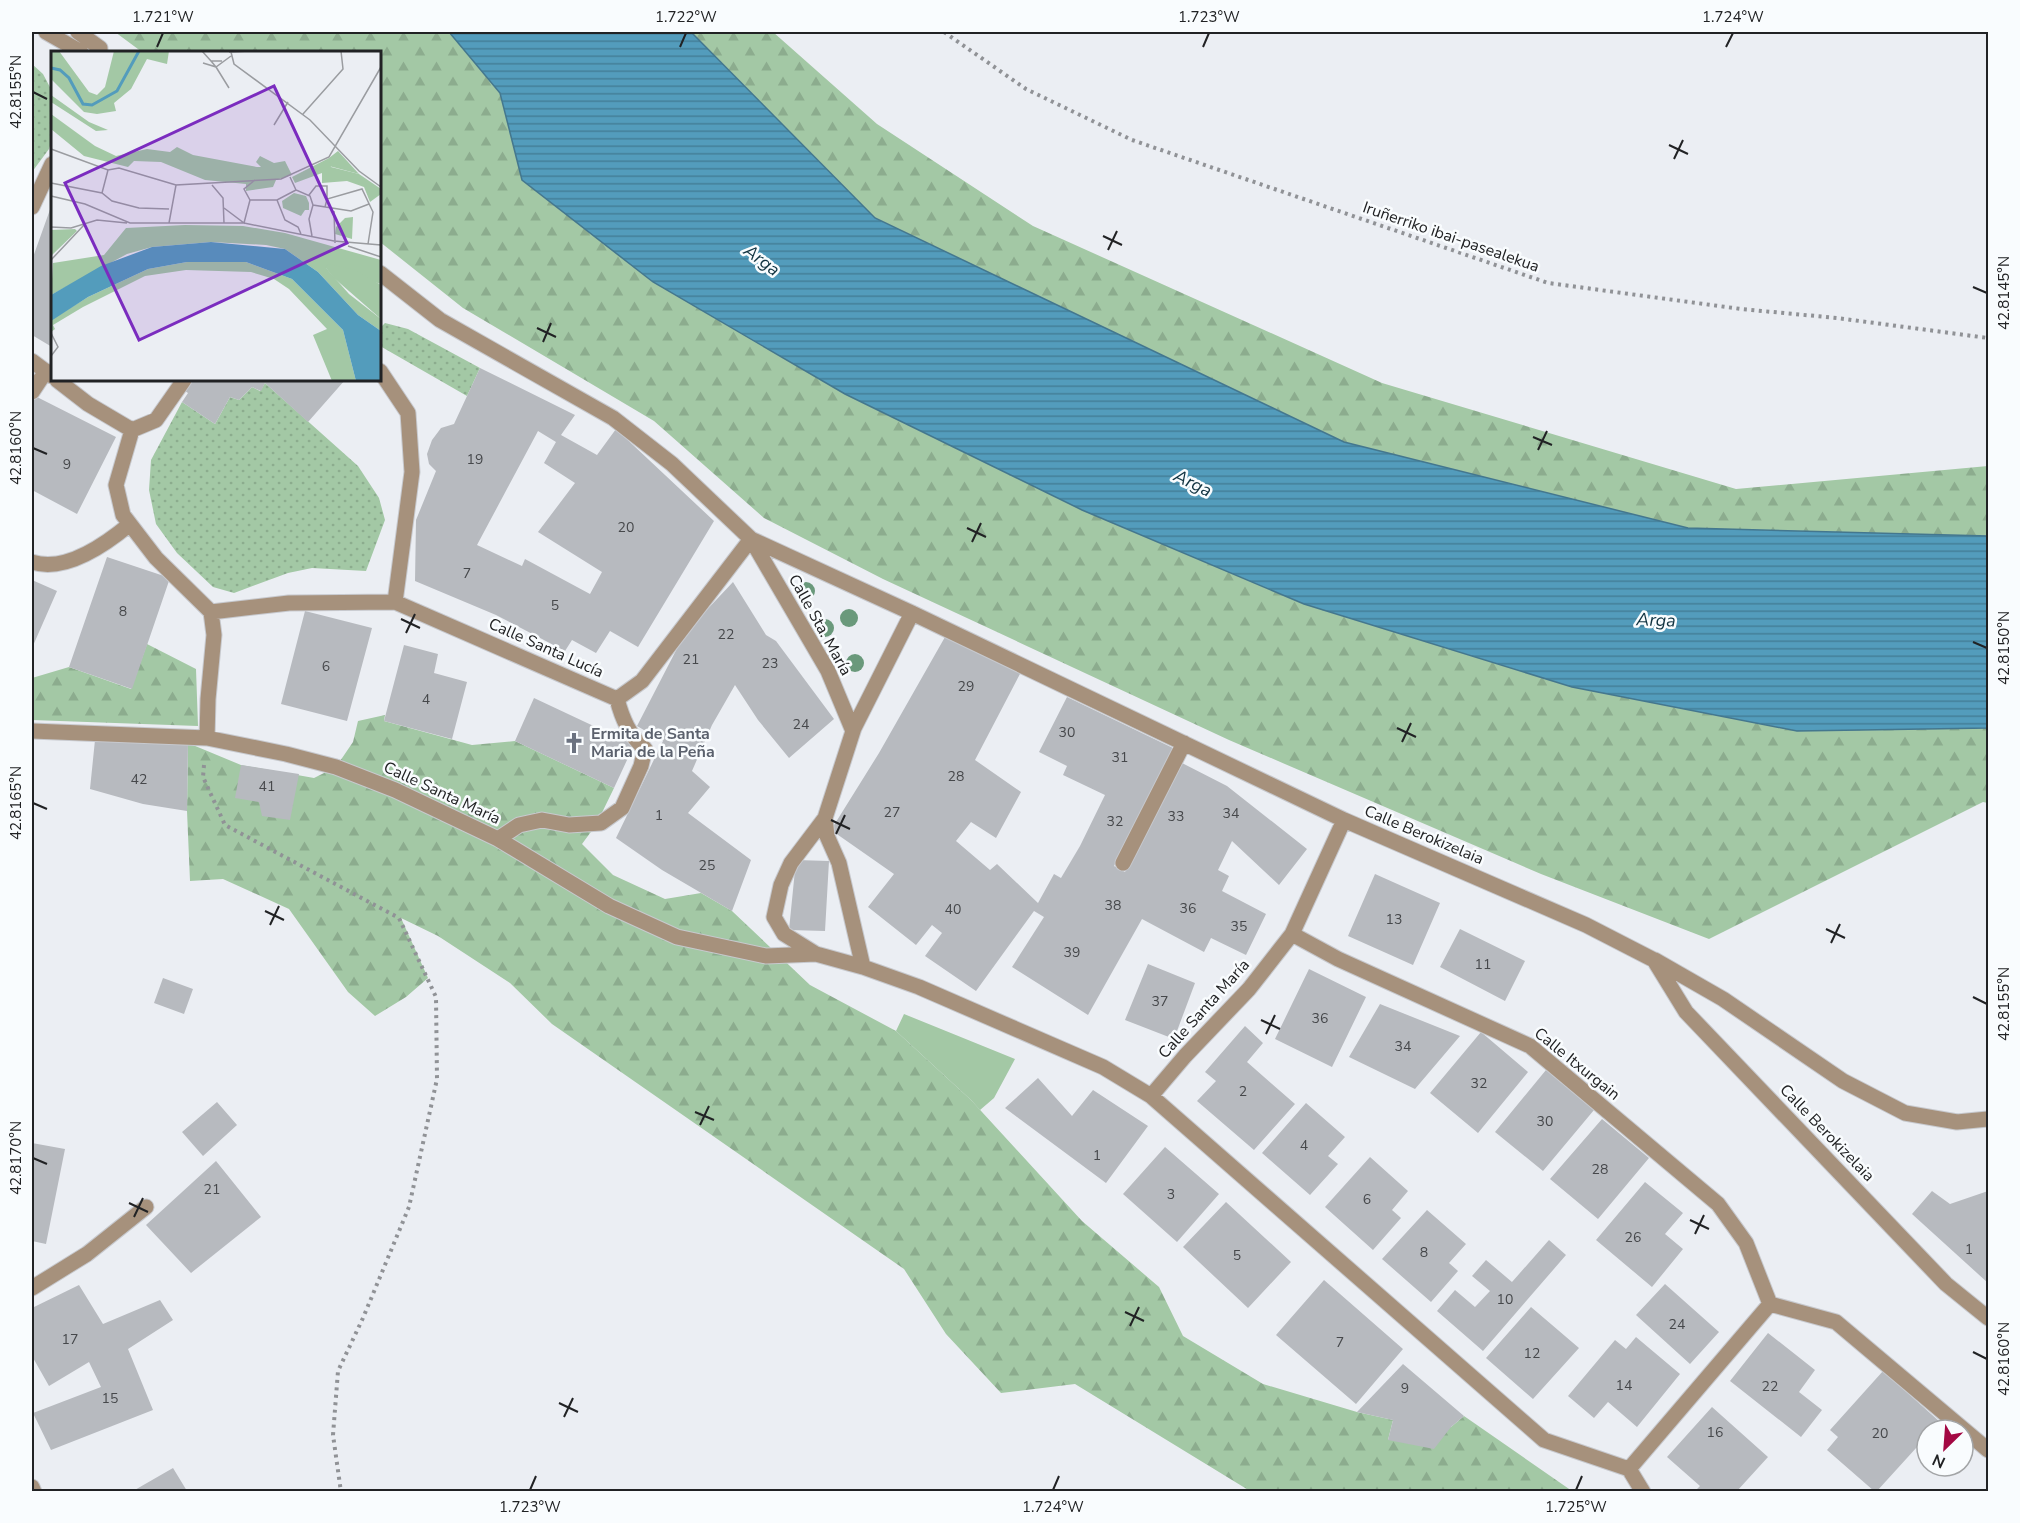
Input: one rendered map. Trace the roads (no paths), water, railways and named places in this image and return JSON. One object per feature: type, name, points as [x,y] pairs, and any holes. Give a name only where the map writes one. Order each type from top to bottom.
[{"type":"street","points":[[46,32],[79,51]]},
{"type":"street","points":[[78,32],[100,48],[100,51]]},
{"type":"street","points":[[32,207],[51,167]]},
{"type":"street","points":[[381,274],[440,320],[613,418],[672,464],[751,539],[912,613],[1344,820]]},
{"type":"street","points":[[32,361],[51,375]]},
{"type":"street","points":[[381,372],[408,413],[412,472],[395,602]]},
{"type":"street","points":[[32,392],[51,377]]},
{"type":"street","points":[[58,381],[88,404],[132,430]]},
{"type":"street","points":[[132,430],[156,420],[183,381]]},
{"type":"street","points":[[132,430],[116,485],[123,515],[156,558],[211,612],[214,635],[207,738]]},
{"type":"street","points":[[32,562],[62,563],[106,544],[130,524]]},
{"type":"street","points":[[617,699],[642,681],[751,539]]},
{"type":"street","name":"Calle Sta. María","points":[[751,539],[828,671],[854,731]]},
{"type":"street","name":"Calle Santa Lucía","points":[[211,612],[290,603],[395,602],[617,699],[621,716],[635,740],[645,749],[641,766],[622,808],[601,823],[569,825],[542,820],[519,825],[498,838]]},
{"type":"street","name":"Calle Santa María","points":[[912,613],[854,731],[825,818],[791,863],[781,885],[774,917],[784,934],[816,954],[863,967],[919,987],[1103,1067],[1151,1096],[1249,988],[1292,934],[1344,820]]},
{"type":"street","name":"Calle Santa María","points":[[32,731],[207,738],[336,767],[395,790],[498,838],[609,906],[677,937],[766,956],[816,954]]},
{"type":"street","points":[[1122,863],[1184,743]]},
{"type":"street","points":[[825,818],[827,836],[839,863],[863,967]]},
{"type":"street","name":"Calle Berokizelaia","points":[[1344,820],[1586,925],[1654,960],[1723,999],[1843,1081],[1905,1113],[1957,1122],[1989,1119]]},
{"type":"street","name":"Calle Itxurgain","points":[[1292,934],[1338,959],[1530,1046],[1718,1204],[1746,1243],[1770,1304]]},
{"type":"street","name":"Calle Berokizelaia","points":[[1654,960],[1686,1012],[1946,1284],[1989,1318]]},
{"type":"street","points":[[1151,1096],[1544,1440],[1629,1469],[1643,1491]]},
{"type":"street","points":[[32,1288],[87,1254],[146,1207]]},
{"type":"street","points":[[1629,1469],[1770,1304],[1836,1322],[1989,1450]]},
{"type":"street","points":[[32,1487],[34,1491]]},
{"type":"water","name":"Arga","points":[[449,32],[691,32],[875,218],[1344,442],[1688,528],[1988,536],[1988,728],[1797,731],[1572,687],[1304,604],[1082,510],[845,394],[653,282],[522,180],[500,93]]},
{"type":"place","name":"Ermita de Santa Maria de la Peña","points":[[574,743]]}]
